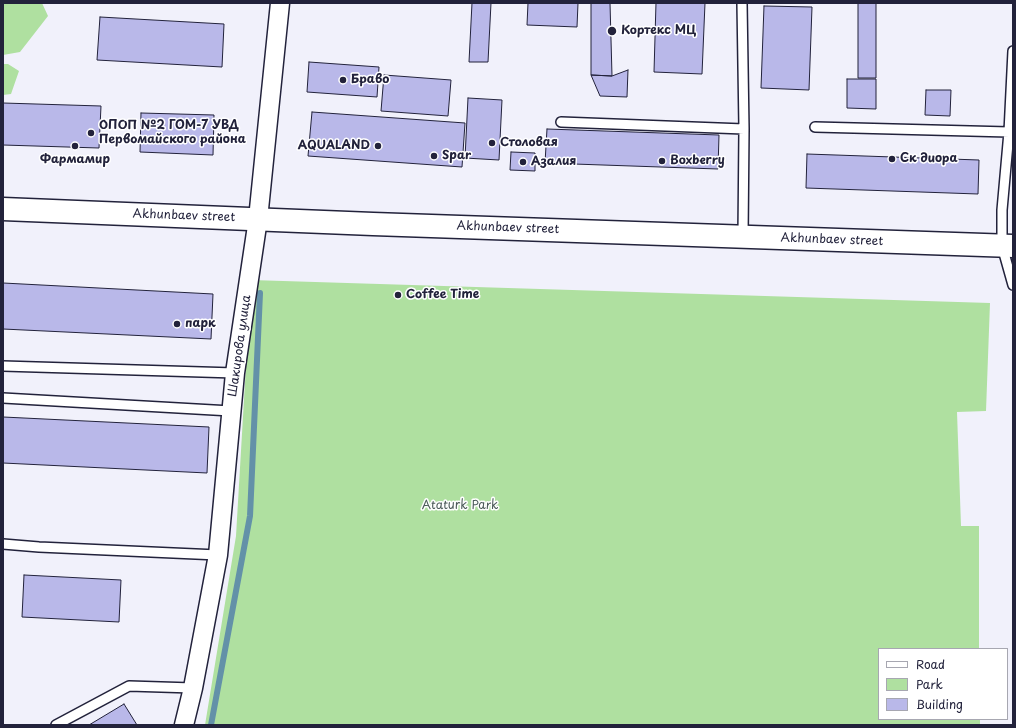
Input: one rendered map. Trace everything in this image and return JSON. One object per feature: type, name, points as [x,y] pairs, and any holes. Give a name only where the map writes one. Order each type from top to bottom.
[{"type":"main road","name":"Akhunbaev street","points":[[3,209],[1007,246]]},
{"type":"street","name":"Шакирова улица","points":[[184,725],[193,688],[218,555],[235,373],[258,219],[280,3]]},
{"type":"lane","points":[[742,3],[744,129],[743,236]]},
{"type":"lane","points":[[1013,51],[1009,132],[1002,210],[1013,285]]},
{"type":"lane","points":[[561,122],[744,129]]},
{"type":"lane","points":[[815,127],[1009,132]]},
{"type":"lane","points":[[3,366],[235,373]]},
{"type":"lane","points":[[3,398],[231,411]]},
{"type":"lane","points":[[3,544],[47,548],[218,555]]},
{"type":"lane","points":[[56,725],[129,686],[193,688]]},
{"type":"green space","points":[[3,3],[42,3],[48,16],[20,52],[3,55]]},
{"type":"green space","points":[[3,64],[8,64],[19,71],[11,94],[3,95]]},
{"type":"green space","name":"Ataturk Park","points":[[251,280],[990,303],[986,411],[957,412],[961,526],[979,526],[979,648],[878,648],[878,720],[980,720],[980,725],[205,725],[236,536]]},
{"type":"building","points":[[472,3],[491,3],[488,62],[469,62]]},
{"type":"building","points":[[528,3],[578,3],[577,27],[527,25]]},
{"type":"building","points":[[591,3],[610,3],[612,76],[591,75]]},
{"type":"building","points":[[656,3],[705,3],[702,74],[654,72]]},
{"type":"building","points":[[858,3],[876,3],[876,78],[858,78]]},
{"type":"building","points":[[764,6],[812,7],[809,90],[761,88]]},
{"type":"building","points":[[100,17],[224,24],[222,67],[97,60]]},
{"type":"building","name":"Браво","points":[[309,62],[379,67],[377,97],[307,92]]},
{"type":"building","points":[[628,70],[627,97],[600,96],[591,75],[612,76]]},
{"type":"building","points":[[384,75],[451,80],[448,116],[381,111]]},
{"type":"building","points":[[847,79],[876,79],[876,109],[847,108]]},
{"type":"building","points":[[926,90],[951,90],[950,116],[925,115]]},
{"type":"building","points":[[468,98],[502,100],[499,160],[465,158]]},
{"type":"building","points":[[3,103],[101,106],[99,148],[3,145]]},
{"type":"building","points":[[312,112],[465,123],[462,167],[308,156]]},
{"type":"building","points":[[141,113],[214,115],[213,155],[140,152]]},
{"type":"building","points":[[547,129],[719,135],[718,169],[545,163]]},
{"type":"building","name":"Азалия","points":[[511,152],[535,153],[535,171],[510,170]]},
{"type":"building","points":[[807,154],[979,160],[978,194],[806,188]]},
{"type":"building","points":[[3,283],[213,294],[211,339],[3,329]]},
{"type":"building","points":[[3,417],[209,427],[207,473],[3,463]]},
{"type":"building","points":[[24,575],[121,580],[119,622],[22,617]]},
{"type":"building","points":[[124,704],[137,725],[89,725]]},
{"type":"waterway","points":[[211,725],[250,516],[260,293]]},
{"type":"place","name":"Кортекс МЦ","points":[[612,31]]},
{"type":"place","name":"Браво","points":[[343,80]]},
{"type":"place","name":"ОПОП №2 ГОМ-7 УВД Первомайского района","points":[[91,133]]},
{"type":"place","name":"Столовая","points":[[492,143]]},
{"type":"place","name":"Фармамир","points":[[75,146]]},
{"type":"place","name":"AQUALAND","points":[[378,146]]},
{"type":"place","name":"Spar","points":[[434,156]]},
{"type":"place","name":"Ск диора","points":[[892,159]]},
{"type":"place","name":"Boxberry","points":[[662,161]]},
{"type":"place","name":"Азалия","points":[[523,162]]},
{"type":"place","name":"Coffee Time","points":[[398,295]]},
{"type":"place","name":"парк","points":[[177,324]]}]
